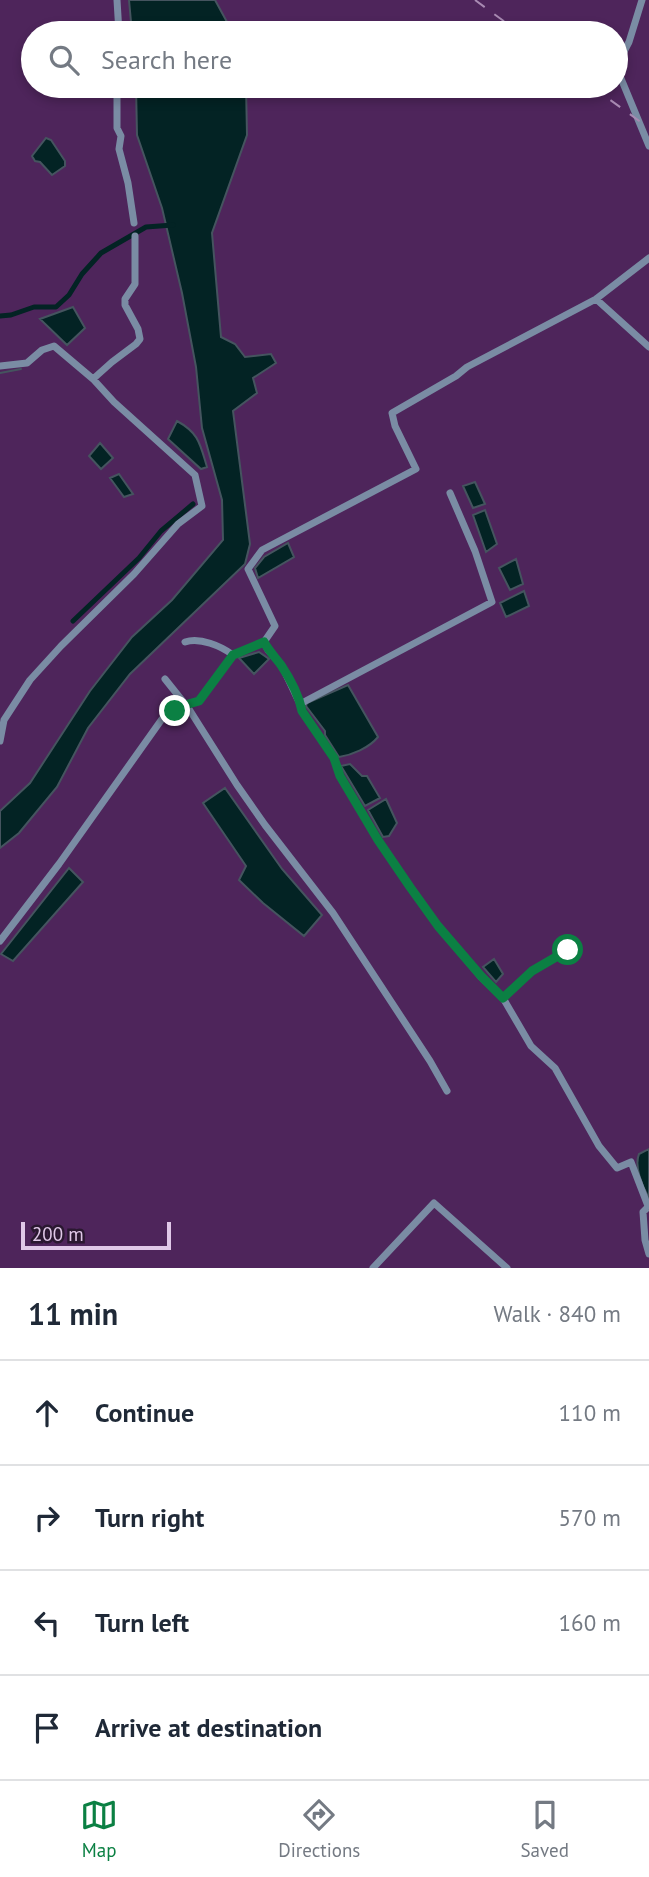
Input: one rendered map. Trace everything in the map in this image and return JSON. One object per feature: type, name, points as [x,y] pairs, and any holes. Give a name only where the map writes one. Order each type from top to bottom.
[{"type":"street","points":[[117,0],[118,21]]},
{"type":"street","points":[[628,44],[642,0]]},
{"type":"street","points":[[628,95],[649,146]]},
{"type":"street","points":[[117,98],[117,128],[121,136],[119,149],[134,223]]},
{"type":"street","points":[[93,379],[140,339],[138,329],[125,305],[125,299],[135,284],[135,236]]},
{"type":"street","points":[[0,941],[60,864],[162,719],[185,705],[199,701],[233,655],[264,642],[275,626],[248,569],[262,550],[416,469],[392,413],[467,367],[596,299],[649,258]]},
{"type":"street","points":[[596,299],[649,347]]},
{"type":"street","points":[[0,366],[27,363],[42,350],[54,346],[195,475],[202,506],[178,524],[30,680],[4,720],[0,741]]},
{"type":"street","points":[[300,704],[492,602],[475,551],[450,493]]},
{"type":"street","points":[[185,642],[191,640],[207,643],[233,655]]},
{"type":"street","points":[[264,642],[282,666],[302,711],[334,758],[340,776],[378,840],[410,887],[438,926],[503,998],[531,1046],[555,1068],[599,1146],[617,1168],[631,1162],[648,1206],[643,1212],[643,1222],[649,1254]]},
{"type":"street","points":[[165,679],[265,825],[333,913],[447,1091]]},
{"type":"street","points":[[503,998],[532,971],[568,950]]},
{"type":"street","points":[[373,1268],[434,1203],[507,1268]]},
{"type":"shaded area","points":[[129,0],[215,0],[226,21],[131,21]]},
{"type":"shaded area","points":[[136,98],[246,98],[247,135],[212,233],[221,337],[235,344],[245,357],[271,354],[276,363],[253,378],[257,393],[233,411],[250,544],[245,564],[130,674],[88,728],[57,787],[19,833],[0,848],[0,811],[30,783],[90,691],[132,637],[172,600],[223,540],[222,500],[202,428],[196,367],[182,293],[162,208],[137,135]]},
{"type":"shaded area","points":[[46,138],[51,140],[65,161],[65,166],[52,175],[32,156]]},
{"type":"shaded area","points":[[73,307],[85,328],[67,345],[40,319]]},
{"type":"shaded area","points":[[177,421],[194,435],[207,467],[201,469],[168,439]]},
{"type":"shaded area","points":[[100,443],[113,458],[101,469],[89,456]]},
{"type":"shaded area","points":[[119,474],[133,494],[124,497],[110,478]]},
{"type":"shaded area","points":[[475,482],[485,504],[473,508],[463,486]]},
{"type":"shaded area","points":[[485,510],[497,544],[486,552],[473,515]]},
{"type":"shaded area","points":[[288,543],[294,557],[258,578],[255,568],[264,557]]},
{"type":"shaded area","points":[[516,559],[523,584],[510,590],[499,568]]},
{"type":"shaded area","points":[[524,591],[529,606],[506,617],[500,603]]},
{"type":"shaded area","points":[[259,652],[269,659],[254,674],[239,658]]},
{"type":"shaded area","points":[[348,685],[378,737],[360,750],[339,757],[325,731],[306,706],[307,703]]},
{"type":"shaded area","points":[[350,764],[362,776],[367,776],[380,798],[365,806],[341,766]]},
{"type":"shaded area","points":[[225,788],[282,869],[322,915],[304,936],[239,880],[246,866],[203,803]]},
{"type":"shaded area","points":[[386,799],[397,823],[389,836],[383,837],[368,810]]},
{"type":"shaded area","points":[[69,868],[83,882],[13,961],[1,954]]},
{"type":"shaded area","points":[[494,959],[503,974],[496,982],[483,967]]},
{"type":"shaded area","points":[[649,1149],[649,1198],[641,1182],[637,1164],[639,1154]]},
{"type":"waterway","points":[[0,316],[34,307],[56,307],[69,295],[82,274],[101,253],[146,227],[173,225]]},
{"type":"waterway","points":[[0,373],[21,369]]},
{"type":"waterway","points":[[73,621],[139,558],[161,531],[193,504]]},
{"type":"railway","points":[[475,0],[504,21]]},
{"type":"railway","points":[[608,98],[649,128]]},
{"type":"route","points":[[175,711],[199,701],[233,655],[264,642],[282,666],[302,711],[334,758],[340,776],[378,840],[438,926],[481,976],[503,998],[532,971],[568,950]]}]
